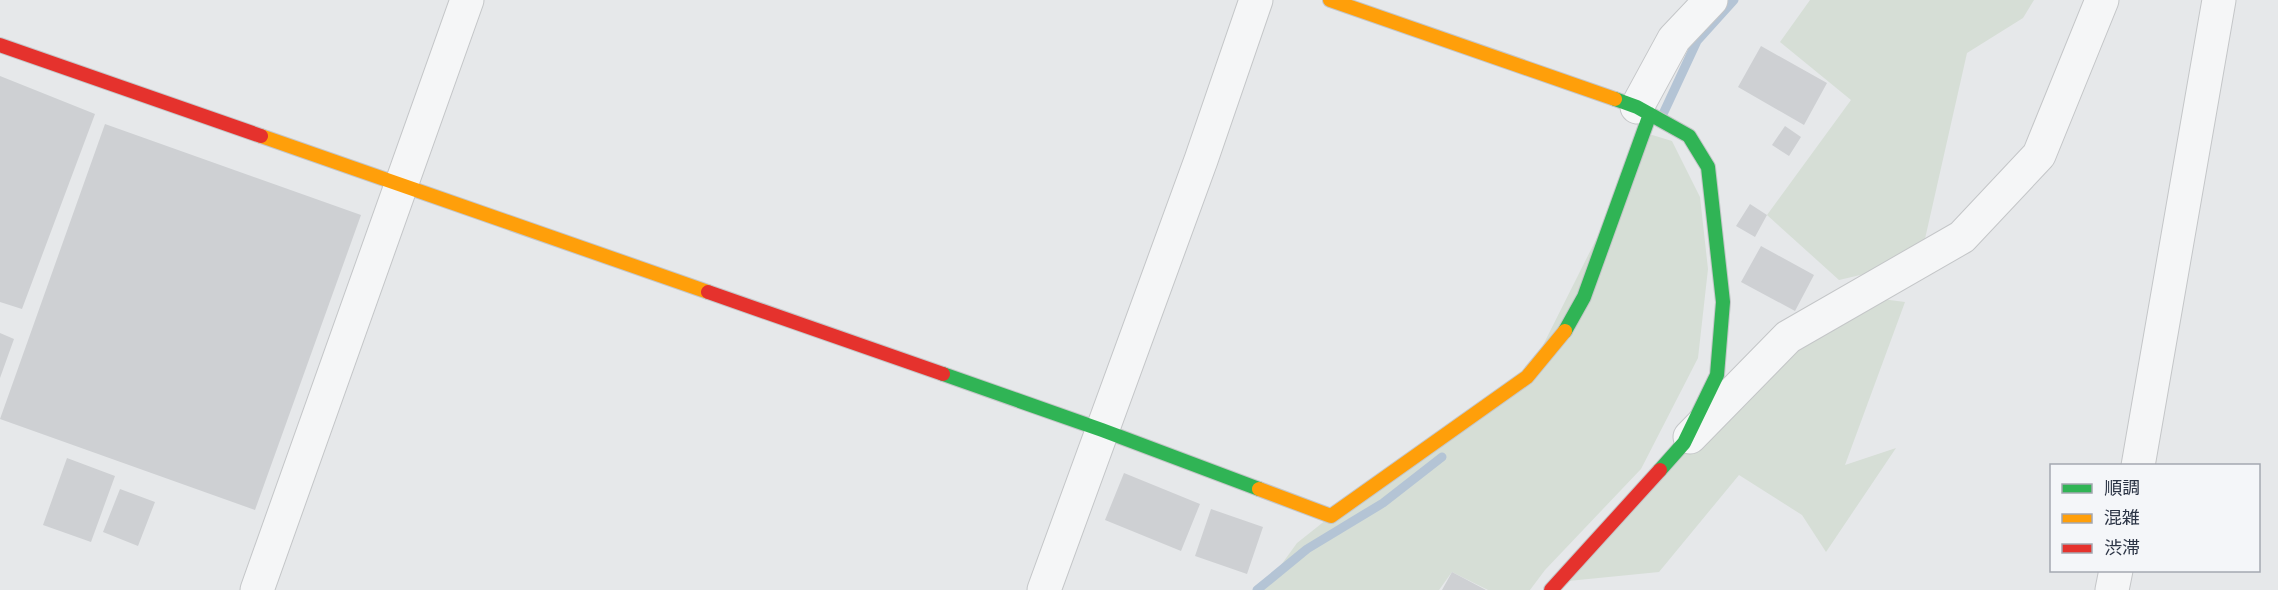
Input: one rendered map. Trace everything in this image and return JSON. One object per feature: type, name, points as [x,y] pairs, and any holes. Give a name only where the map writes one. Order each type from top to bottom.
[{"type":"street","points":[[257,590],[467,0]]},
{"type":"street","points":[[1044,590],[1224,96],[1256,0]]},
{"type":"street","points":[[1330,0],[1643,111],[1689,136],[1708,167],[1723,302],[1717,375],[1684,443]]},
{"type":"street","points":[[0,45],[1102,430],[1331,516],[1527,377],[1568,328],[1584,297],[1643,111],[1674,39],[1711,0]]},
{"type":"street","points":[[1551,590],[1684,443],[1788,337],[1962,237],[2039,155],[2102,0]]},
{"type":"street","points":[[2138,464],[2219,0]]},
{"type":"street","points":[[2112,590],[2116,572]]},
{"type":"shaded area","points":[[1810,0],[2034,0],[2023,18],[1967,53],[1920,261],[1839,280],[1767,215],[1851,100],[1780,42]]},
{"type":"shaded area","points":[[1649,134],[1672,141],[1700,197],[1708,269],[1698,358],[1641,469],[1545,570],[1530,590],[1488,590],[1452,572],[1439,590],[1263,590],[1297,543],[1331,516],[1527,377]]},
{"type":"shaded area","points":[[1859,296],[1905,302],[1845,465],[1896,448],[1826,552],[1802,515],[1739,475],[1659,572],[1558,582],[1684,443]]},
{"type":"building","points":[[1761,46],[1827,83],[1804,125],[1738,87]]},
{"type":"building","points":[[0,76],[95,114],[22,309],[0,302]]},
{"type":"building","points":[[105,124],[361,215],[255,510],[0,419]]},
{"type":"building","points":[[1785,126],[1801,137],[1789,156],[1772,145]]},
{"type":"building","points":[[1750,204],[1767,215],[1755,237],[1736,226]]},
{"type":"building","points":[[1761,246],[1814,275],[1795,311],[1741,282]]},
{"type":"building","points":[[0,333],[14,339],[0,378]]},
{"type":"building","points":[[67,458],[115,476],[91,542],[43,525]]},
{"type":"building","points":[[1124,473],[1200,504],[1181,551],[1105,520]]},
{"type":"building","points":[[120,489],[155,502],[138,546],[103,532]]},
{"type":"building","points":[[1211,509],[1263,527],[1247,574],[1195,556]]},
{"type":"building","points":[[1452,572],[1486,590],[1442,590]]},
{"type":"waterway","points":[[1663,114],[1697,41],[1734,0]]},
{"type":"waterway","points":[[1257,590],[1307,549],[1383,503],[1442,457]]},
{"type":"traffic: fast","points":[[1615,99],[1637,107],[1689,136],[1708,167],[1723,302],[1717,375],[1684,443],[1660,470]]},
{"type":"traffic: fast","points":[[1565,331],[1584,297],[1650,114]]},
{"type":"traffic: fast","points":[[943,374],[1259,489]]},
{"type":"traffic: slow","points":[[1330,0],[1615,99]]},
{"type":"traffic: slow","points":[[261,136],[708,292]]},
{"type":"traffic: slow","points":[[1259,489],[1331,516],[1527,377],[1565,331]]},
{"type":"traffic: jam","points":[[0,45],[261,136]]},
{"type":"traffic: jam","points":[[708,292],[943,374]]},
{"type":"traffic: jam","points":[[1551,590],[1660,470]]}]
